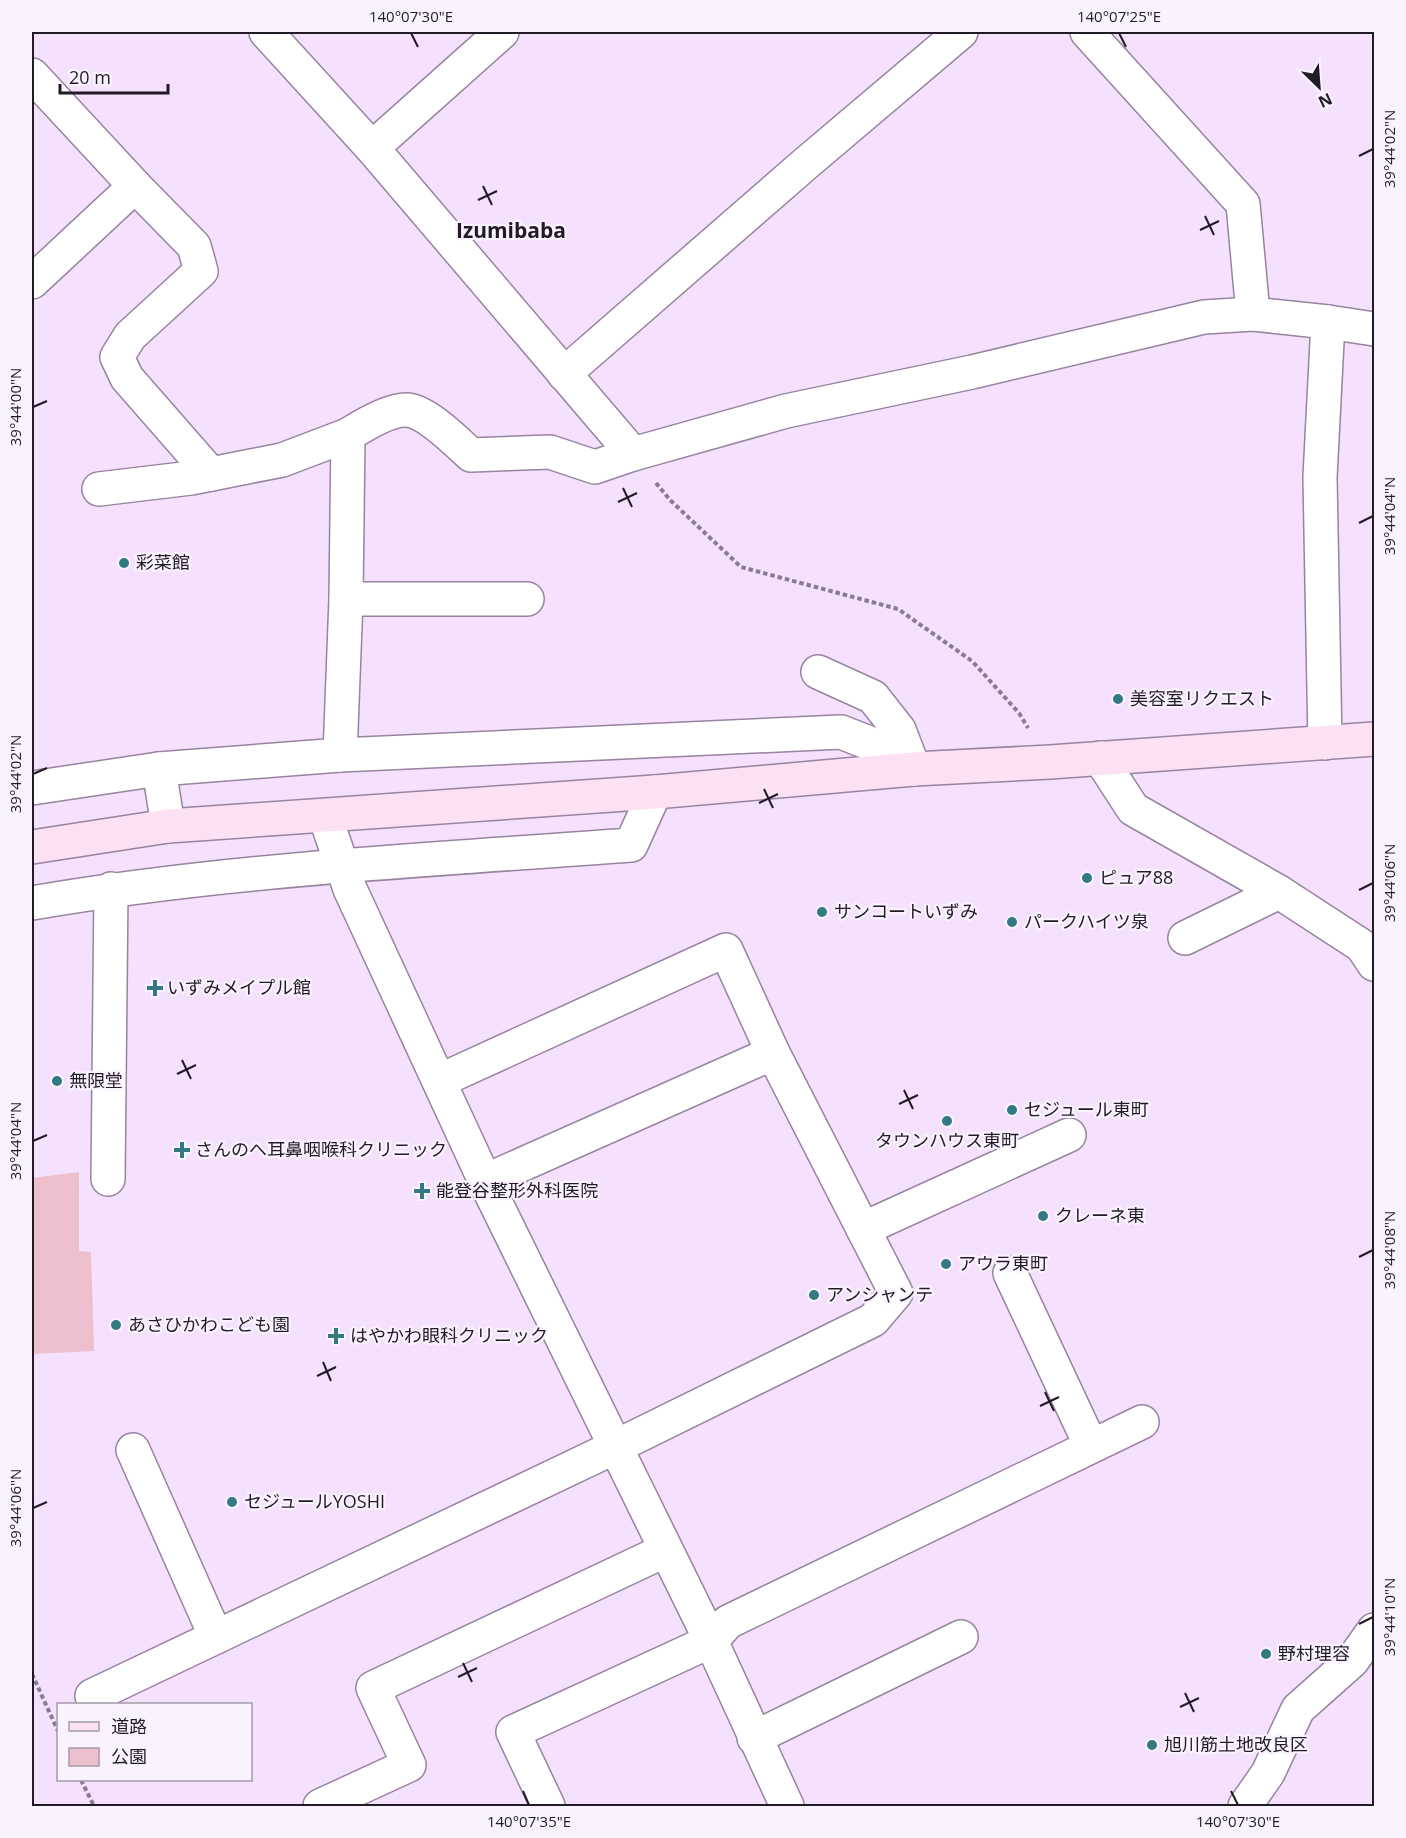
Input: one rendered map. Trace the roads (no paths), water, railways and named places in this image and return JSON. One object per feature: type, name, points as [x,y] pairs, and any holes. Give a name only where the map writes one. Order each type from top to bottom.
[{"type":"street","points":[[266,32],[372,148],[633,454]]},
{"type":"street","points":[[372,148],[502,32]]},
{"type":"street","points":[[564,374],[961,32]]},
{"type":"street","points":[[1095,34],[1243,204],[1253,314]]},
{"type":"street","points":[[32,75],[194,246],[201,271],[130,336],[117,357],[127,378],[212,474]]},
{"type":"street","points":[[32,282],[135,186]]},
{"type":"street","points":[[99,489],[190,478],[282,460],[348,435],[376,418],[408,410],[434,421],[471,454],[550,452],[595,467],[786,411],[972,372],[1204,317],[1253,314],[1374,328]]},
{"type":"street","points":[[1325,743],[1320,477],[1328,322]]},
{"type":"street","points":[[340,755],[346,599],[348,435]]},
{"type":"street","points":[[346,599],[527,599]]},
{"type":"street","points":[[818,672],[873,697],[899,730],[915,769]]},
{"type":"street","points":[[32,788],[159,769],[340,755],[841,732],[877,746],[915,769]]},
{"type":"street","points":[[32,847],[168,826],[655,792],[915,769],[1050,762],[1374,739]]},
{"type":"street","points":[[1100,758],[1134,809],[1279,892],[1362,946],[1374,964]]},
{"type":"street","points":[[159,769],[168,826]]},
{"type":"street","points":[[32,903],[111,889],[342,866],[631,844],[655,792]]},
{"type":"street","points":[[325,816],[350,889],[485,1181],[711,1641],[787,1806]]},
{"type":"street","points":[[108,1179],[111,889]]},
{"type":"street","points":[[1185,938],[1279,892]]},
{"type":"street","points":[[92,1696],[615,1447],[873,1320],[896,1293],[773,1053],[726,950],[439,1081]]},
{"type":"street","points":[[485,1181],[773,1053]]},
{"type":"street","points":[[863,1229],[1069,1135]]},
{"type":"street","points":[[1010,1273],[1091,1446]]},
{"type":"street","points":[[548,1806],[513,1732],[711,1641],[728,1622],[1142,1422]]},
{"type":"street","points":[[133,1450],[216,1637]]},
{"type":"street","points":[[320,1806],[409,1765],[373,1688],[666,1551]]},
{"type":"street","points":[[1245,1806],[1268,1773],[1298,1709],[1352,1661],[1374,1630]]},
{"type":"street","points":[[754,1738],[961,1637]]},
{"type":"place","name":"彩菜館","points":[[124,563]]},
{"type":"place","name":"美容室リクエスト","points":[[1118,699]]},
{"type":"place","name":"ピュア88","points":[[1087,878]]},
{"type":"place","name":"サンコートいずみ","points":[[822,912]]},
{"type":"place","name":"パークハイツ泉","points":[[1012,922]]},
{"type":"place","name":"いずみメイプル館","points":[[155,988]]},
{"type":"place","name":"無限堂","points":[[57,1081]]},
{"type":"place","name":"セジュール東町","points":[[1012,1110]]},
{"type":"place","name":"タウンハウス東町","points":[[947,1121]]},
{"type":"place","name":"さんのへ耳鼻咽喉科クリニック","points":[[182,1150]]},
{"type":"place","name":"能登谷整形外科医院","points":[[422,1191]]},
{"type":"place","name":"クレーネ東","points":[[1043,1216]]},
{"type":"place","name":"アウラ東町","points":[[946,1264]]},
{"type":"place","name":"アンシャンテ","points":[[814,1295]]},
{"type":"place","name":"あさひかわこども園","points":[[116,1325]]},
{"type":"place","name":"はやかわ眼科クリニック","points":[[336,1336]]},
{"type":"place","name":"セジュールYOSHI","points":[[232,1502]]},
{"type":"place","name":"野村理容","points":[[1266,1654]]},
{"type":"place","name":"旭川筋土地改良区","points":[[1152,1745]]},
{"type":"district","name":"Izumibaba","points":[[511,231]]}]
